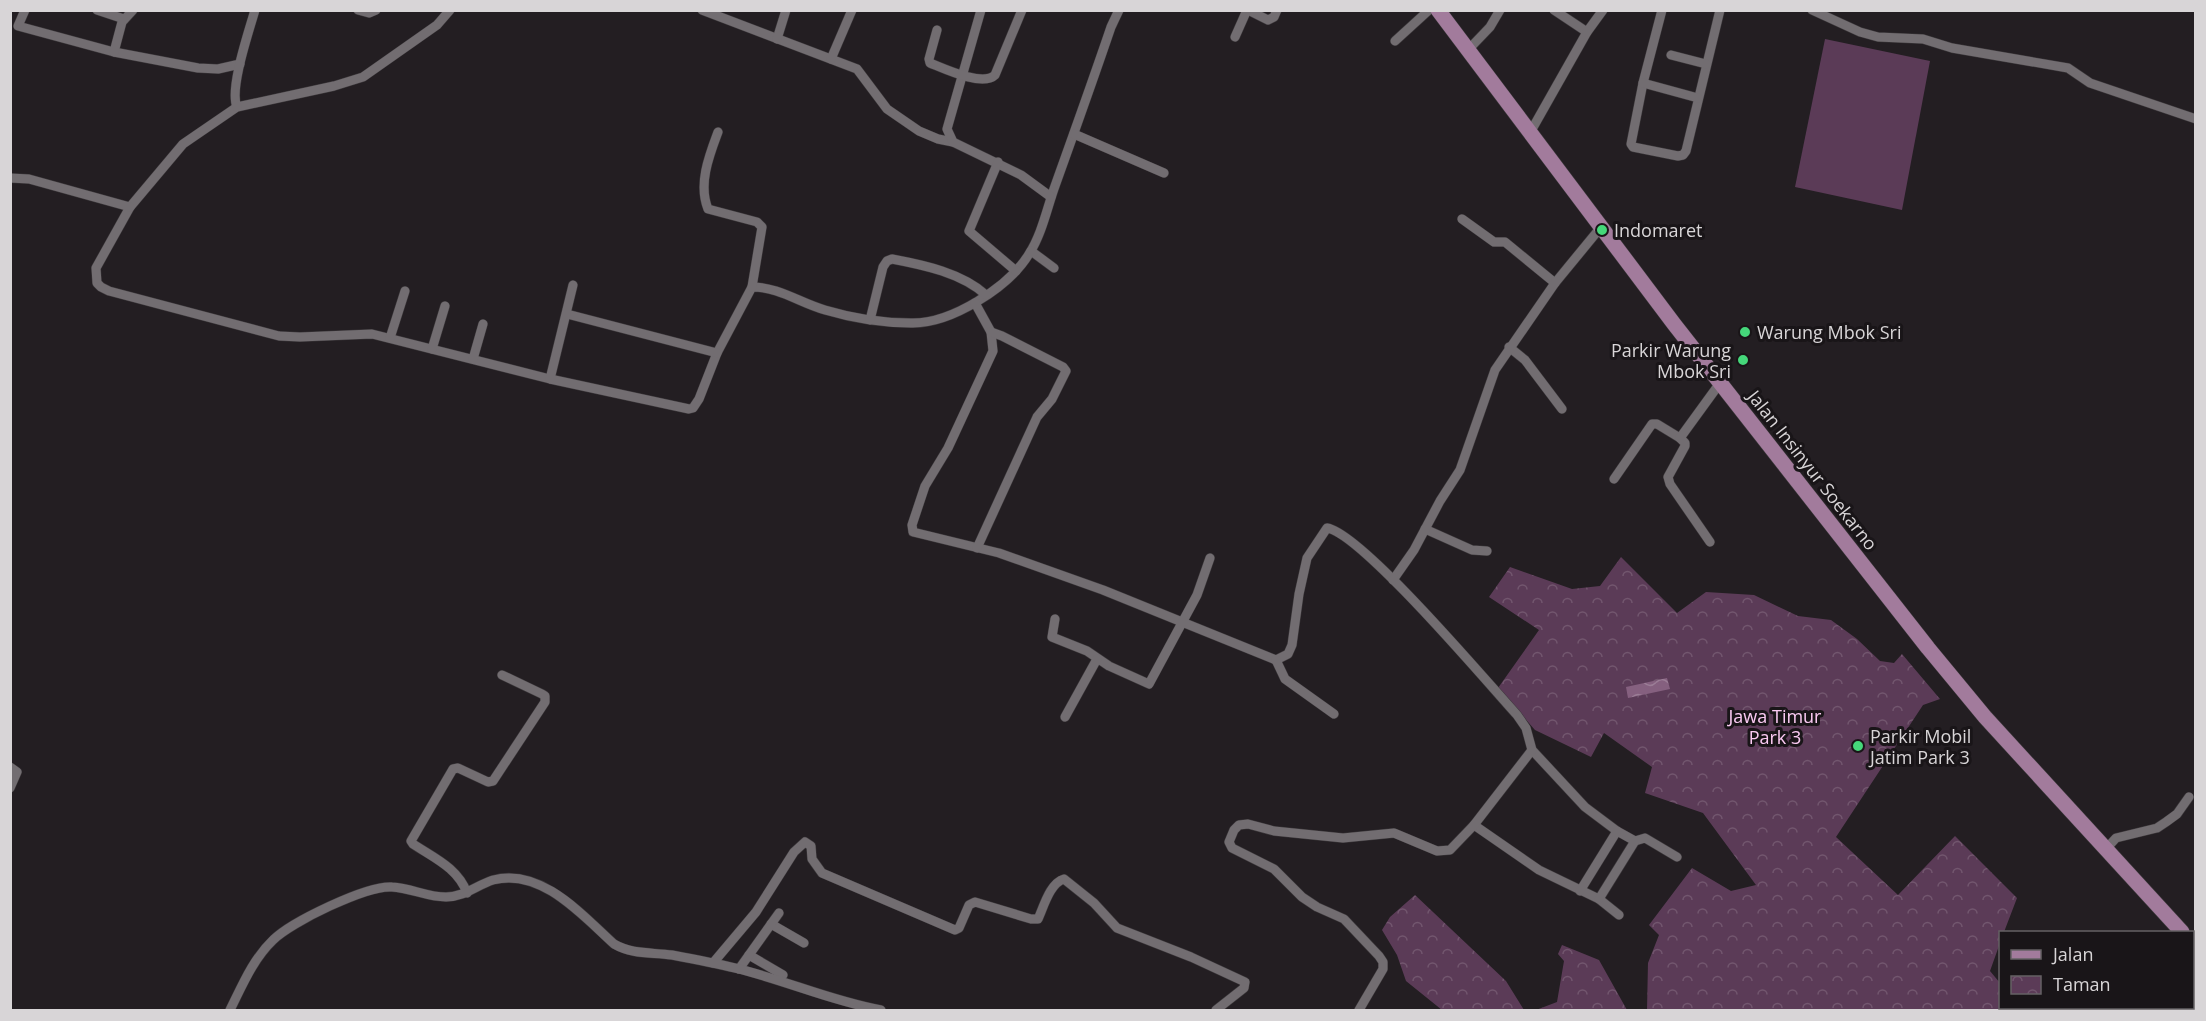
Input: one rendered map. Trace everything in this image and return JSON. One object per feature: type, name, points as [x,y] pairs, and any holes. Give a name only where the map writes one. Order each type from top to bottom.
[{"type":"main road","name":"Jalan Insinyur Soekarno","points":[[1438,10],[1720,383],[1928,648],[1985,717],[2180,931]]},
{"type":"street","points":[[25,10],[18,26],[114,51],[208,69],[240,64]]},
{"type":"street","points":[[97,10],[124,19]]},
{"type":"street","points":[[114,51],[124,19],[133,10]]},
{"type":"street","points":[[237,107],[234,97],[240,64],[255,10]]},
{"type":"street","points":[[358,10],[371,13],[376,10]]},
{"type":"street","points":[[450,10],[437,26],[363,77],[334,86],[237,107],[183,144],[130,207],[96,268],[97,283],[101,288],[279,336],[362,333],[390,338],[550,379],[689,410],[699,399],[717,353],[752,287],[762,227],[757,222],[708,209],[706,205],[703,189],[708,159],[718,132]]},
{"type":"street","points":[[702,10],[857,69],[880,102],[919,131],[952,142],[998,162],[1052,197]]},
{"type":"street","points":[[777,39],[786,10]]},
{"type":"street","points":[[831,59],[852,10]]},
{"type":"street","points":[[952,142],[947,129],[981,10]]},
{"type":"street","points":[[937,30],[929,59],[930,63],[982,80],[994,78],[1022,10]]},
{"type":"street","points":[[752,287],[761,287],[791,296],[824,310],[870,320],[913,324],[942,317],[975,303],[986,295],[1016,271],[1031,251],[1119,10]]},
{"type":"street","points":[[1235,37],[1248,10],[1268,20],[1274,17],[1278,10]]},
{"type":"street","points":[[1395,41],[1429,10]]},
{"type":"street","points":[[1468,50],[1490,27],[1500,10]]},
{"type":"street","points":[[1554,10],[1587,32]]},
{"type":"street","points":[[1531,131],[1587,32],[1603,10]]},
{"type":"street","points":[[1662,10],[1632,138],[1633,147],[1678,156],[1683,155],[1720,10]]},
{"type":"street","points":[[1812,10],[1860,32],[1878,37],[1923,39],[1952,48],[2068,68],[2090,83],[2196,119]]},
{"type":"street","points":[[1671,55],[1706,64]]},
{"type":"street","points":[[1643,84],[1698,98]]},
{"type":"street","points":[[1074,134],[1164,173]]},
{"type":"street","points":[[998,162],[969,230],[1016,271]]},
{"type":"street","points":[[10,178],[29,179],[130,207]]},
{"type":"street","points":[[1462,219],[1494,242],[1505,242],[1555,283]]},
{"type":"street","points":[[1394,580],[1460,470],[1488,385],[1509,347],[1555,283],[1601,226]]},
{"type":"street","points":[[1031,251],[1054,268]]},
{"type":"street","points":[[870,320],[883,267],[887,261],[892,259],[929,266],[977,287],[986,295]]},
{"type":"street","points":[[550,379],[573,285]]},
{"type":"street","points":[[390,338],[405,291]]},
{"type":"street","points":[[975,303],[991,332],[993,341],[991,358],[948,448],[925,486],[912,525],[913,532],[999,553],[1103,590],[1276,660],[1285,679],[1334,714]]},
{"type":"street","points":[[432,349],[445,306]]},
{"type":"street","points":[[567,314],[717,353]]},
{"type":"street","points":[[472,359],[483,324]]},
{"type":"street","points":[[977,548],[1037,417],[1052,399],[1066,371],[1063,367],[991,332]]},
{"type":"street","points":[[1509,347],[1525,360],[1562,409]]},
{"type":"street","points":[[1680,438],[1720,383]]},
{"type":"street","points":[[1614,479],[1652,424],[1657,424],[1680,438],[1685,446],[1669,474],[1668,481],[1710,542]]},
{"type":"street","points":[[1276,660],[1287,654],[1292,645],[1307,558],[1327,528],[1333,529],[1346,537],[1394,580],[1517,715],[1526,728],[1532,750],[1585,807],[1617,831],[1635,841]]},
{"type":"street","points":[[1425,529],[1472,550],[1487,551]]},
{"type":"street","points":[[1055,619],[1052,637],[1087,651],[1109,666],[1149,684],[1197,595],[1210,558]]},
{"type":"street","points":[[1065,717],[1097,659]]},
{"type":"street","points":[[467,893],[463,880],[456,872],[411,841],[453,769],[458,768],[485,781],[494,781],[545,702],[545,696],[542,694],[502,675]]},
{"type":"street","points":[[1359,1011],[1383,969],[1383,962],[1379,956],[1344,919],[1317,907],[1302,897],[1274,869],[1232,848],[1229,842],[1234,830],[1239,825],[1248,824],[1274,831],[1343,838],[1394,832],[1430,849],[1444,851],[1456,846],[1532,750]]},
{"type":"street","points":[[10,766],[17,774],[10,788]]},
{"type":"street","points":[[2106,849],[2116,838],[2157,828],[2177,814],[2189,797]]},
{"type":"street","points":[[1474,825],[1539,870],[1599,899],[1619,915]]},
{"type":"street","points":[[1580,891],[1617,831]]},
{"type":"street","points":[[1599,899],[1635,841],[1645,838],[1677,857]]},
{"type":"street","points":[[713,963],[756,912],[794,852],[805,842],[811,846],[812,859],[822,873],[955,930],[959,928],[969,906],[975,902],[1031,919],[1038,919],[1053,887],[1064,879],[1094,903],[1117,928],[1182,953],[1245,982],[1244,988],[1216,1011]]},
{"type":"street","points":[[230,1011],[255,962],[273,939],[299,922],[326,909],[373,888],[392,887],[434,897],[452,897],[467,893],[493,880],[507,879],[536,884],[562,899],[622,949],[644,954],[669,954],[739,969],[852,1005],[881,1011]]},
{"type":"street","points":[[739,969],[779,913]]},
{"type":"street","points":[[771,924],[804,943]]},
{"type":"street","points":[[749,955],[783,975]]},
{"type":"green space","points":[[1825,39],[1930,61],[1902,210],[1795,187]]},
{"type":"green space","name":"Jawa Timur Park 3","points":[[1621,557],[1677,613],[1706,592],[1754,595],[1798,616],[1831,620],[1857,639],[1880,661],[1894,663],[1902,654],[1940,699],[1923,705],[1836,837],[1898,895],[1955,836],[2017,898],[2004,931],[1999,931],[1999,946],[1990,971],[1999,982],[1999,1009],[2026,1010],[1647,1010],[1648,963],[1659,935],[1649,925],[1692,868],[1731,891],[1756,885],[1703,813],[1645,793],[1652,767],[1604,733],[1591,757],[1535,730],[1498,688],[1539,630],[1489,597],[1510,567],[1572,589],[1600,586]]},
{"type":"green space","points":[[1415,895],[1506,981],[1524,1010],[1442,1010],[1406,981],[1397,955],[1382,930],[1390,917]]},
{"type":"green space","points":[[1562,945],[1599,960],[1627,1010],[1536,1010],[1557,1002],[1564,961],[1558,954]]},
{"type":"water","points":[[1667,678],[1670,689],[1628,698],[1626,687]]},
{"type":"place","name":"Indomaret","points":[[1602,230]]},
{"type":"place","name":"Warung Mbok Sri","points":[[1745,332]]},
{"type":"place","name":"Parkir Warung Mbok Sri","points":[[1743,360]]},
{"type":"place","name":"Parkir Mobil Jatim Park 3","points":[[1858,746]]}]
